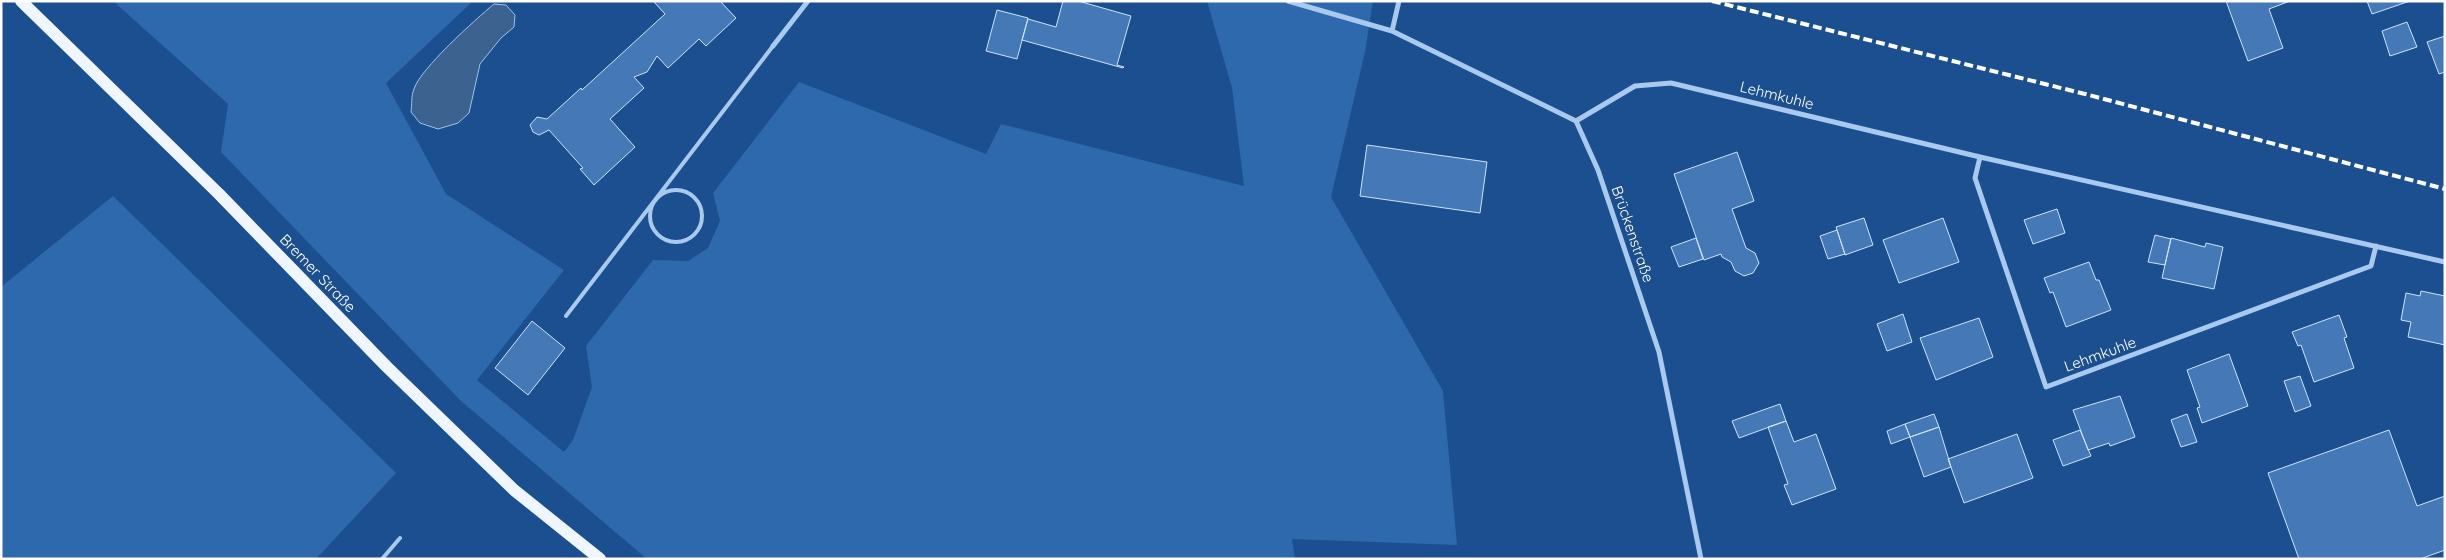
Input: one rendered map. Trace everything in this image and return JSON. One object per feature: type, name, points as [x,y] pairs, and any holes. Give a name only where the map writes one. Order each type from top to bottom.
[{"type":"main road","name":"Bremer Straße","points":[[21,1],[219,194],[387,367],[514,490],[600,559]]},
{"type":"street","points":[[772,46],[808,1]]},
{"type":"street","points":[[1288,1],[1392,31],[1576,121]]},
{"type":"street","points":[[1392,31],[1399,1]]},
{"type":"street","name":"Lehmkuhle","points":[[1576,121],[1635,86],[1670,82],[1980,157],[2445,262]]},
{"type":"street","name":"Brückenstraße","points":[[1576,121],[1598,170],[1660,352],[1701,559]]},
{"type":"street","name":"Lehmkuhle","points":[[1980,157],[1975,178],[2046,387],[2371,266],[2376,246]]},
{"type":"lane","points":[[566,316],[772,46]]},
{"type":"lane","points":[[680,190],[689,194],[697,200],[701,210],[702,220],[698,230],[682,242],[671,242],[662,239],[654,231],[650,222],[650,211],[654,202],[661,194],[670,191],[680,190]]},
{"type":"lane","points":[[382,559],[400,538]]},
{"type":"shaded area","points":[[113,1],[473,1],[386,83],[446,194],[564,270],[477,380],[564,452],[573,440],[592,387],[586,346],[653,260],[688,261],[708,248],[720,221],[713,193],[799,82],[986,154],[1001,124],[1244,186],[1232,88],[1207,1],[1373,1],[1365,52],[1331,197],[1443,391],[1457,545],[1292,539],[1295,559],[647,559],[461,401],[221,152],[228,104]]},
{"type":"shaded area","points":[[494,4],[506,5],[515,15],[514,27],[501,38],[480,64],[469,113],[458,123],[438,129],[420,123],[411,112],[413,92],[418,80],[437,57]]},
{"type":"shaded area","points":[[113,196],[396,473],[316,559],[1,559],[1,287]]},
{"type":"building","points":[[655,1],[720,1],[736,18],[706,46],[699,39],[668,68],[657,56],[647,72],[634,77],[644,88],[610,119],[635,147],[594,185],[580,169],[583,168],[549,130],[539,135],[533,132],[530,125],[537,117],[547,119],[581,88],[582,90],[665,14]]},
{"type":"building","points":[[1063,1],[1078,1],[1131,16],[1117,65],[1123,68],[1022,40],[1028,19],[1056,27]]},
{"type":"building","points":[[2226,1],[2290,1],[2269,9],[2283,48],[2248,61]]},
{"type":"building","points":[[2367,1],[2410,1],[2372,14]]},
{"type":"building","points":[[997,10],[1028,18],[1017,59],[986,51]]},
{"type":"building","points":[[2407,22],[2417,47],[2390,56],[2382,31]]},
{"type":"building","points":[[2445,36],[2445,72],[2439,74],[2427,42]]},
{"type":"building","points":[[1367,145],[1487,162],[1480,213],[1360,196]]},
{"type":"building","points":[[1737,152],[1754,201],[1732,209],[1746,248],[1755,253],[1759,263],[1753,273],[1744,276],[1735,271],[1731,262],[1722,257],[1721,254],[1704,260],[1674,174]]},
{"type":"building","points":[[2057,209],[2065,233],[2033,244],[2024,220]]},
{"type":"building","points":[[1864,218],[1873,245],[1845,255],[1836,227]]},
{"type":"building","points":[[1943,218],[1959,262],[1899,283],[1883,240]]},
{"type":"building","points":[[1837,230],[1845,254],[1828,259],[1820,236]]},
{"type":"building","points":[[2155,235],[2171,239],[2165,265],[2148,262]]},
{"type":"building","points":[[1696,238],[1703,259],[1679,267],[1671,247]]},
{"type":"building","points":[[2171,238],[2205,247],[2206,243],[2223,247],[2214,289],[2162,278]]},
{"type":"building","points":[[2089,262],[2096,280],[2099,280],[2111,310],[2066,327],[2053,292],[2050,293],[2044,278]]},
{"type":"building","points":[[2421,291],[2445,296],[2445,345],[2408,337],[2411,322],[2401,320],[2406,293],[2420,296]]},
{"type":"building","points":[[1903,314],[1912,342],[1887,351],[1877,324]]},
{"type":"building","points":[[2339,315],[2347,337],[2344,338],[2354,368],[2314,382],[2301,345],[2298,346],[2292,332]]},
{"type":"building","points":[[1979,318],[1993,357],[1936,380],[1920,338]]},
{"type":"building","points":[[532,321],[565,348],[528,395],[495,368]]},
{"type":"building","points":[[2229,354],[2248,406],[2202,423],[2197,408],[2200,407],[2187,370]]},
{"type":"building","points":[[2300,376],[2311,406],[2295,412],[2284,381]]},
{"type":"building","points":[[2120,396],[2135,437],[2110,446],[2109,443],[2088,450],[2073,410]]},
{"type":"building","points":[[1780,404],[1786,421],[1739,438],[1732,421]]},
{"type":"building","points":[[1934,414],[1939,427],[1910,437],[1905,424]]},
{"type":"building","points":[[2187,414],[2197,442],[2181,447],[2171,420]]},
{"type":"building","points":[[1786,421],[1794,442],[1816,434],[1836,489],[1792,505],[1784,485],[1788,484],[1768,427]]},
{"type":"building","points":[[1905,424],[1910,437],[1891,444],[1887,431]]},
{"type":"building","points":[[1939,427],[1951,467],[1924,477],[1910,437]]},
{"type":"building","points":[[2080,430],[2091,456],[2063,466],[2053,440]]},
{"type":"building","points":[[2389,430],[2417,506],[2445,496],[2445,550],[2420,559],[2299,559],[2268,473]]},
{"type":"building","points":[[2017,434],[2033,478],[1964,503],[1948,459]]},
{"type":"railway","points":[[1712,1],[2085,94],[2445,189]]}]
